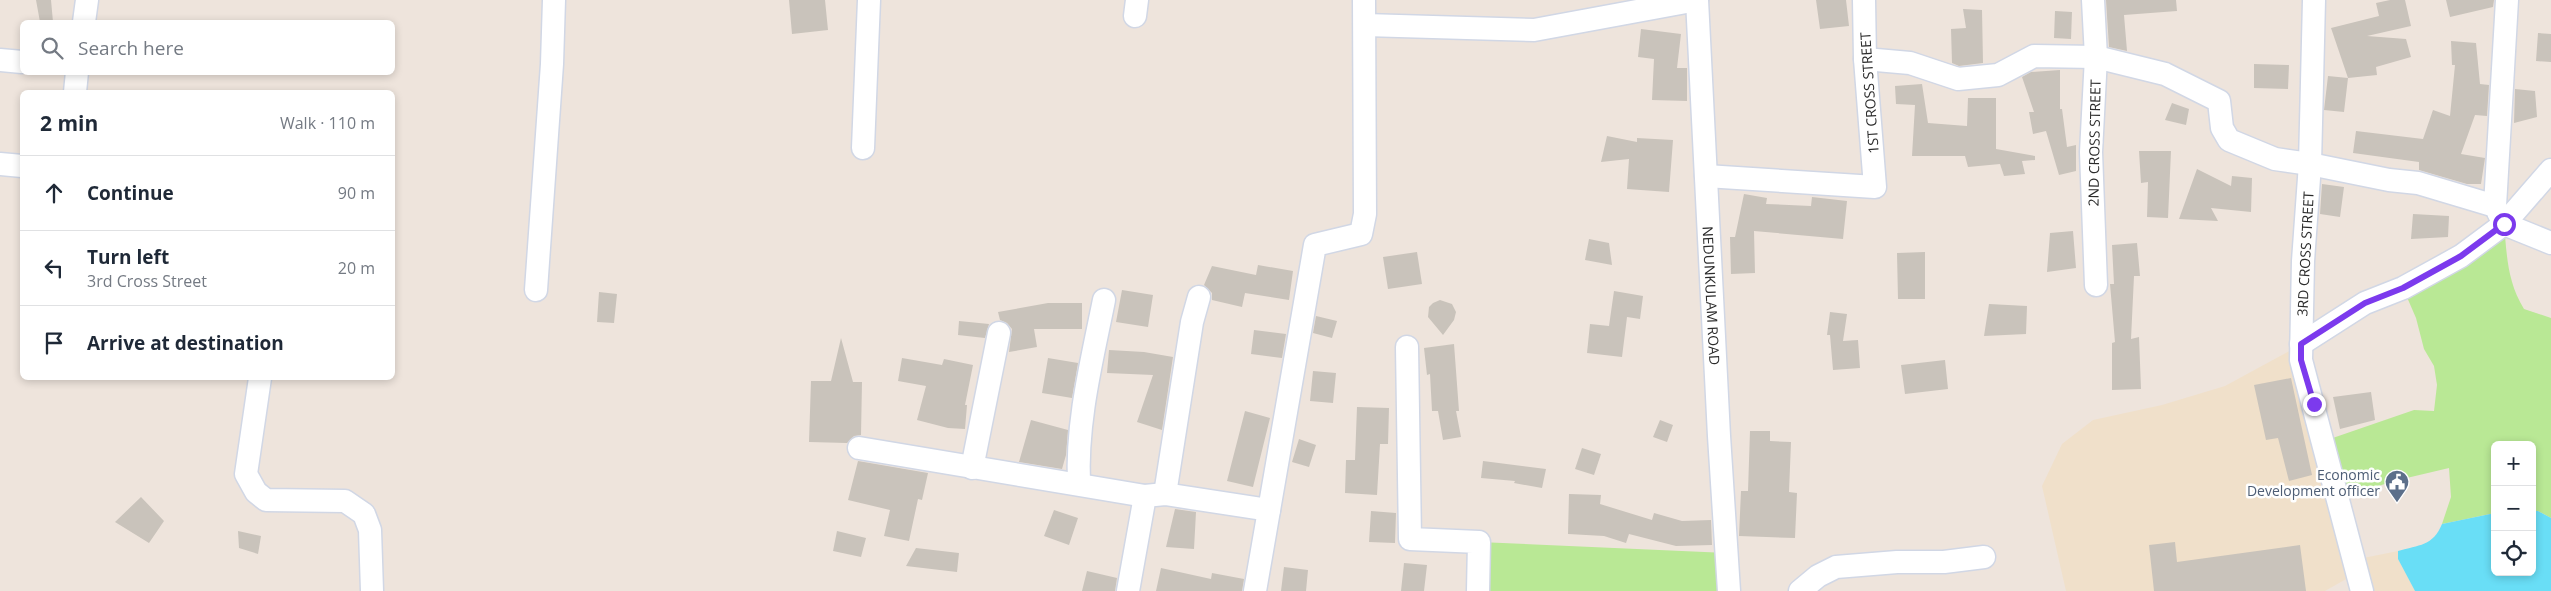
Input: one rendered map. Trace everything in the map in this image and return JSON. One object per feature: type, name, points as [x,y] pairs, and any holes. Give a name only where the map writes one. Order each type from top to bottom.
[{"type":"street","points":[[84,20],[87,0]]},
{"type":"street","points":[[536,290],[552,64],[554,0]]},
{"type":"street","points":[[864,148],[868,0]]},
{"type":"street","points":[[1255,591],[1315,245],[1361,234],[1365,214],[1364,0]]},
{"type":"street","points":[[1365,25],[1534,30],[1697,0]]},
{"type":"street","name":"NEDUNKULAM ROAD","points":[[1697,0],[1729,591]]},
{"type":"street","name":"1ST CROSS STREET","points":[[1706,176],[1875,187],[1865,59],[1864,0]]},
{"type":"street","name":"2ND CROSS STREET","points":[[2093,0],[2096,57],[2091,152],[2096,286]]},
{"type":"street","name":"3RD CROSS STREET","points":[[2314,0],[2310,164],[2303,261],[2301,360],[2362,591]]},
{"type":"street","points":[[2500,215],[2507,0]]},
{"type":"street","points":[[1865,59],[1910,63],[1958,79],[1998,75],[2034,56],[2096,57],[2165,74],[2219,101],[2222,128],[2229,140],[2275,159],[2389,180],[2418,183],[2500,215],[2551,243]]},
{"type":"street","points":[[0,60],[20,62]]},
{"type":"street","points":[[74,90],[77,75]]},
{"type":"street","points":[[0,164],[20,166]]},
{"type":"street","points":[[2301,344],[2365,303],[2403,288],[2461,256],[2500,215],[2551,170]]},
{"type":"street","points":[[1128,591],[1155,495],[1199,297]]},
{"type":"street","points":[[1079,484],[1078,457],[1084,401],[1104,300]]},
{"type":"street","points":[[972,468],[999,333]]},
{"type":"street","points":[[1407,347],[1410,540],[1478,542],[1478,591]]},
{"type":"street","points":[[260,380],[246,474],[256,492],[266,500],[344,501],[364,514],[370,530],[372,591]]},
{"type":"street","points":[[859,448],[972,468],[1269,510]]},
{"type":"street","points":[[1800,591],[1818,576],[1836,567],[1984,557]]},
{"type":"shaded area","points":[[2293,349],[2348,578],[2325,591],[2066,591],[2042,486],[2062,444],[2093,420],[2162,405],[2225,386]]},
{"type":"shaded area","points":[[2398,551],[2398,559],[2415,591],[2362,591],[2353,560]]},
{"type":"green space","points":[[2504,224],[2509,268],[2518,299],[2524,309],[2551,318],[2551,518],[2536,511],[2536,441],[2491,441],[2491,514],[2442,524],[2451,497],[2449,468],[2394,481],[2338,499],[2324,441],[2414,410],[2434,411],[2437,385],[2434,366],[2424,349],[2416,318],[2403,288]]},
{"type":"green space","points":[[1479,542],[1727,553],[1729,591],[1478,591]]},
{"type":"water","points":[[2536,511],[2551,518],[2551,591],[2415,591],[2398,559],[2398,551],[2430,541],[2442,524],[2491,514],[2491,576],[2536,576]]},
{"type":"building","points":[[36,0],[51,0],[53,20],[40,20]]},
{"type":"building","points":[[789,0],[825,0],[828,30],[792,34]]},
{"type":"building","points":[[1816,0],[1846,0],[1849,26],[1820,29]]},
{"type":"building","points":[[2106,0],[2176,0],[2177,11],[2124,15],[2127,51],[2109,47]]},
{"type":"building","points":[[2390,0],[2405,0],[2411,26],[2367,36],[2406,39],[2411,57],[2376,67],[2377,75],[2348,78],[2331,28],[2379,16],[2376,3]]},
{"type":"building","points":[[2446,0],[2494,0],[2493,7],[2450,17]]},
{"type":"building","points":[[1963,9],[1982,10],[1983,63],[1959,66],[1952,63],[1951,29],[1966,28]]},
{"type":"building","points":[[2055,11],[2072,12],[2071,39],[2054,38]]},
{"type":"building","points":[[1641,29],[1681,34],[1677,68],[1687,68],[1687,101],[1652,100],[1654,59],[1638,57]]},
{"type":"building","points":[[2538,33],[2551,34],[2551,62],[2536,61]]},
{"type":"building","points":[[2451,41],[2476,43],[2480,84],[2489,85],[2487,116],[2475,115],[2461,154],[2485,158],[2481,184],[2467,184],[2419,170],[2419,162],[2353,153],[2356,131],[2423,139],[2433,110],[2450,116],[2455,65],[2452,65]]},
{"type":"building","points":[[2254,64],[2289,65],[2288,89],[2254,88]]},
{"type":"building","points":[[2060,70],[2060,109],[2062,109],[2067,147],[2076,145],[2076,171],[2059,175],[2046,131],[2033,134],[2029,112],[2034,112],[2022,77],[2031,72]]},
{"type":"building","points":[[2328,76],[2348,78],[2344,112],[2324,110]]},
{"type":"building","points":[[1922,84],[1928,123],[1967,126],[1968,98],[1996,98],[1996,149],[2035,156],[2035,160],[2022,161],[2025,174],[2004,176],[2000,164],[1968,167],[1965,156],[1912,156],[1915,105],[1896,104],[1895,86]]},
{"type":"building","points":[[2515,89],[2535,91],[2537,117],[2514,123]]},
{"type":"building","points":[[2172,103],[2189,109],[2186,125],[2165,120]]},
{"type":"building","points":[[1607,136],[1637,142],[1637,138],[1673,140],[1669,192],[1627,189],[1629,159],[1601,162]]},
{"type":"building","points":[[2139,151],[2171,151],[2168,218],[2147,217],[2148,182],[2141,183]]},
{"type":"building","points":[[2197,169],[2231,186],[2232,176],[2252,178],[2251,212],[2211,208],[2218,221],[2179,219]]},
{"type":"building","points":[[2322,184],[2344,187],[2340,217],[2320,214]]},
{"type":"building","points":[[1744,194],[1767,198],[1766,204],[1811,206],[1812,197],[1847,201],[1843,239],[1754,231],[1755,273],[1731,274],[1730,237],[1735,237]]},
{"type":"building","points":[[2413,214],[2449,216],[2448,237],[2411,239]]},
{"type":"building","points":[[2073,231],[2076,268],[2047,272],[2050,233]]},
{"type":"building","points":[[1589,239],[1609,243],[1612,265],[1585,260]]},
{"type":"building","points":[[2137,243],[2140,276],[2134,276],[2131,339],[2139,337],[2141,389],[2112,390],[2112,343],[2115,342],[2110,284],[2114,284],[2112,245]]},
{"type":"building","points":[[1417,252],[1422,284],[1388,289],[1383,257]]},
{"type":"building","points":[[1925,252],[1925,299],[1898,299],[1897,253]]},
{"type":"building","points":[[1258,265],[1293,271],[1289,300],[1245,293],[1242,307],[1212,300],[1212,293],[1204,285],[1212,266],[1256,275]]},
{"type":"building","points":[[1122,290],[1153,295],[1148,327],[1116,322]]},
{"type":"building","points":[[1614,291],[1643,296],[1640,319],[1627,317],[1622,357],[1587,353],[1590,324],[1609,326]]},
{"type":"building","points":[[599,292],[617,294],[614,323],[597,322]]},
{"type":"building","points":[[1440,300],[1452,304],[1456,312],[1454,320],[1443,335],[1428,317],[1429,307]]},
{"type":"building","points":[[1048,303],[1082,303],[1082,329],[1034,329],[1037,347],[1009,352],[1012,329],[1007,323],[1000,320],[998,312]]},
{"type":"building","points":[[1989,304],[2027,306],[2026,334],[1984,336]]},
{"type":"building","points":[[1830,312],[1847,314],[1843,341],[1858,340],[1860,368],[1833,370],[1830,335],[1827,335]]},
{"type":"building","points":[[1316,316],[1337,321],[1332,338],[1313,333]]},
{"type":"building","points":[[959,321],[989,324],[985,338],[958,335]]},
{"type":"building","points":[[1254,330],[1286,334],[1282,358],[1251,354]]},
{"type":"building","points":[[841,338],[853,382],[862,382],[861,435],[854,436],[847,443],[809,442],[811,381],[831,381]]},
{"type":"building","points":[[1454,344],[1459,411],[1456,411],[1461,437],[1443,440],[1438,411],[1432,411],[1430,374],[1427,375],[1424,348]]},
{"type":"building","points":[[1109,350],[1144,352],[1173,357],[1162,430],[1137,422],[1153,375],[1107,373]]},
{"type":"building","points":[[902,358],[942,365],[944,359],[973,365],[965,405],[967,405],[965,429],[948,428],[917,420],[926,386],[898,381]]},
{"type":"building","points":[[1048,358],[1078,363],[1072,398],[1042,393]]},
{"type":"building","points":[[1945,360],[1948,389],[1905,394],[1901,365]]},
{"type":"building","points":[[1313,371],[1336,373],[1333,403],[1310,401]]},
{"type":"building","points":[[2291,378],[2312,475],[2289,481],[2278,438],[2266,440],[2254,385]]},
{"type":"building","points":[[2371,392],[2375,420],[2340,429],[2333,397]]},
{"type":"building","points":[[1357,407],[1389,408],[1388,444],[1380,444],[1377,495],[1345,493],[1346,460],[1355,460]]},
{"type":"building","points":[[1245,411],[1270,418],[1253,487],[1227,481]]},
{"type":"building","points":[[1031,420],[1068,430],[1066,455],[1062,469],[1019,462]]},
{"type":"building","points":[[1660,420],[1673,425],[1667,442],[1653,437]]},
{"type":"building","points":[[1750,431],[1770,431],[1770,441],[1791,442],[1789,492],[1797,493],[1795,538],[1739,536],[1741,491],[1748,491]]},
{"type":"building","points":[[1299,439],[1316,445],[1309,467],[1292,462]]},
{"type":"building","points":[[1582,448],[1601,454],[1594,475],[1575,469]]},
{"type":"building","points":[[858,461],[928,473],[922,500],[918,499],[909,541],[884,536],[890,510],[848,500]]},
{"type":"building","points":[[1483,461],[1546,469],[1542,488],[1514,483],[1515,481],[1481,478]]},
{"type":"building","points":[[1569,494],[1601,495],[1600,504],[1652,520],[1654,513],[1682,521],[1711,520],[1712,545],[1676,546],[1629,534],[1626,543],[1604,536],[1568,534]]},
{"type":"building","points":[[141,497],[164,521],[149,543],[115,522]]},
{"type":"building","points":[[1175,509],[1196,512],[1194,549],[1166,547]]},
{"type":"building","points":[[1054,510],[1078,518],[1069,545],[1044,536]]},
{"type":"building","points":[[1371,511],[1396,513],[1395,543],[1369,542]]},
{"type":"building","points":[[238,531],[261,536],[258,554],[239,548]]},
{"type":"building","points":[[837,531],[866,538],[861,557],[833,551]]},
{"type":"building","points":[[2175,542],[2177,562],[2300,545],[2306,591],[2154,591],[2149,545]]},
{"type":"building","points":[[916,548],[959,553],[957,572],[906,566]]},
{"type":"building","points":[[1404,563],[1427,565],[1424,591],[1401,591]]},
{"type":"building","points":[[1284,567],[1308,570],[1306,591],[1281,591]]},
{"type":"building","points":[[1161,568],[1211,579],[1212,573],[1244,579],[1242,591],[1156,591]]},
{"type":"building","points":[[1087,571],[1117,578],[1115,591],[1082,591]]},
{"type":"place","name":"Economic Development officer","points":[[2397,503]]},
{"type":"route","points":[[2314,404],[2301,360],[2301,344],[2365,303],[2403,288],[2461,256],[2504,224]]}]
